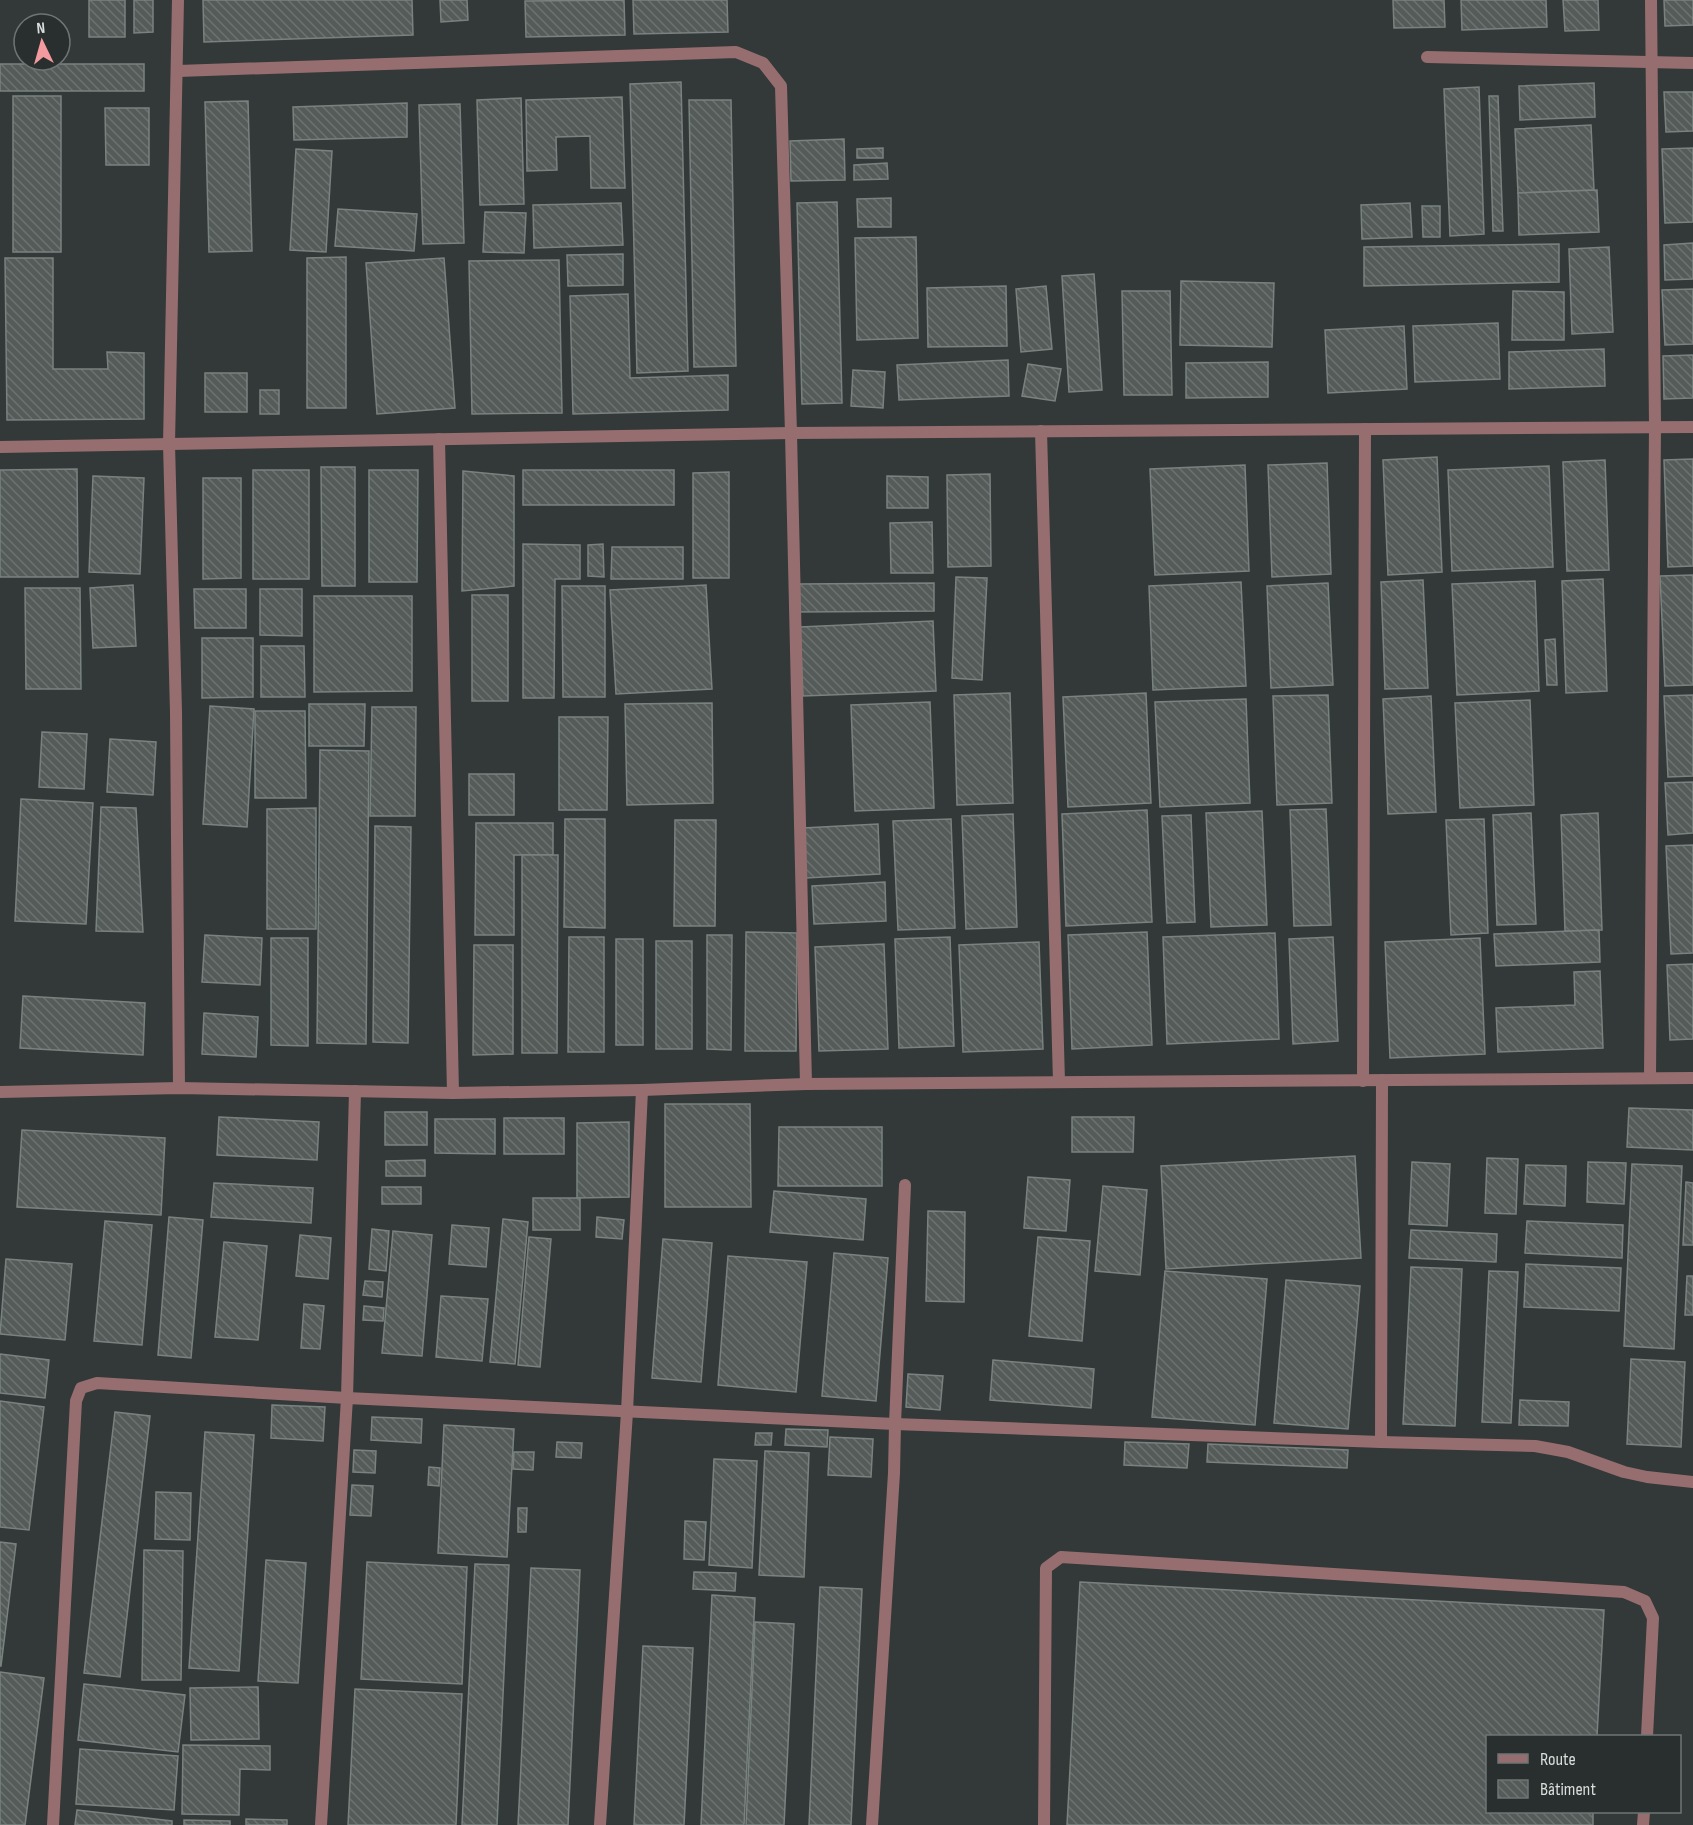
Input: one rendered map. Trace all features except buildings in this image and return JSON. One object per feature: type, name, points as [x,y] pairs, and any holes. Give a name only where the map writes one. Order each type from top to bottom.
[{"type":"street","points":[[178,0],[169,444],[175,700],[179,1088]]},
{"type":"street","points":[[1650,1078],[1655,426],[1651,0]]},
{"type":"street","points":[[178,70],[736,52],[763,63],[781,86],[806,1084]]},
{"type":"street","points":[[1427,57],[1693,63]]},
{"type":"street","points":[[0,447],[791,433],[1693,427]]},
{"type":"street","points":[[1363,1081],[1365,429]]},
{"type":"street","points":[[1041,432],[1059,1082]]},
{"type":"street","points":[[439,439],[453,1093]]},
{"type":"street","points":[[0,1092],[179,1088],[453,1093],[642,1090],[806,1084],[1693,1078]]},
{"type":"street","points":[[1381,1442],[1382,1080]]},
{"type":"street","points":[[600,1825],[627,1412],[642,1090]]},
{"type":"street","points":[[321,1825],[347,1398],[355,1091]]},
{"type":"street","points":[[872,1825],[894,1473],[905,1185]]},
{"type":"street","points":[[53,1825],[76,1401],[81,1388],[97,1383],[347,1398],[895,1424],[1535,1446],[1568,1452],[1624,1472],[1693,1482]]},
{"type":"street","points":[[1044,1825],[1046,1568],[1061,1557],[1624,1592],[1645,1601],[1653,1618],[1647,1735]]}]
